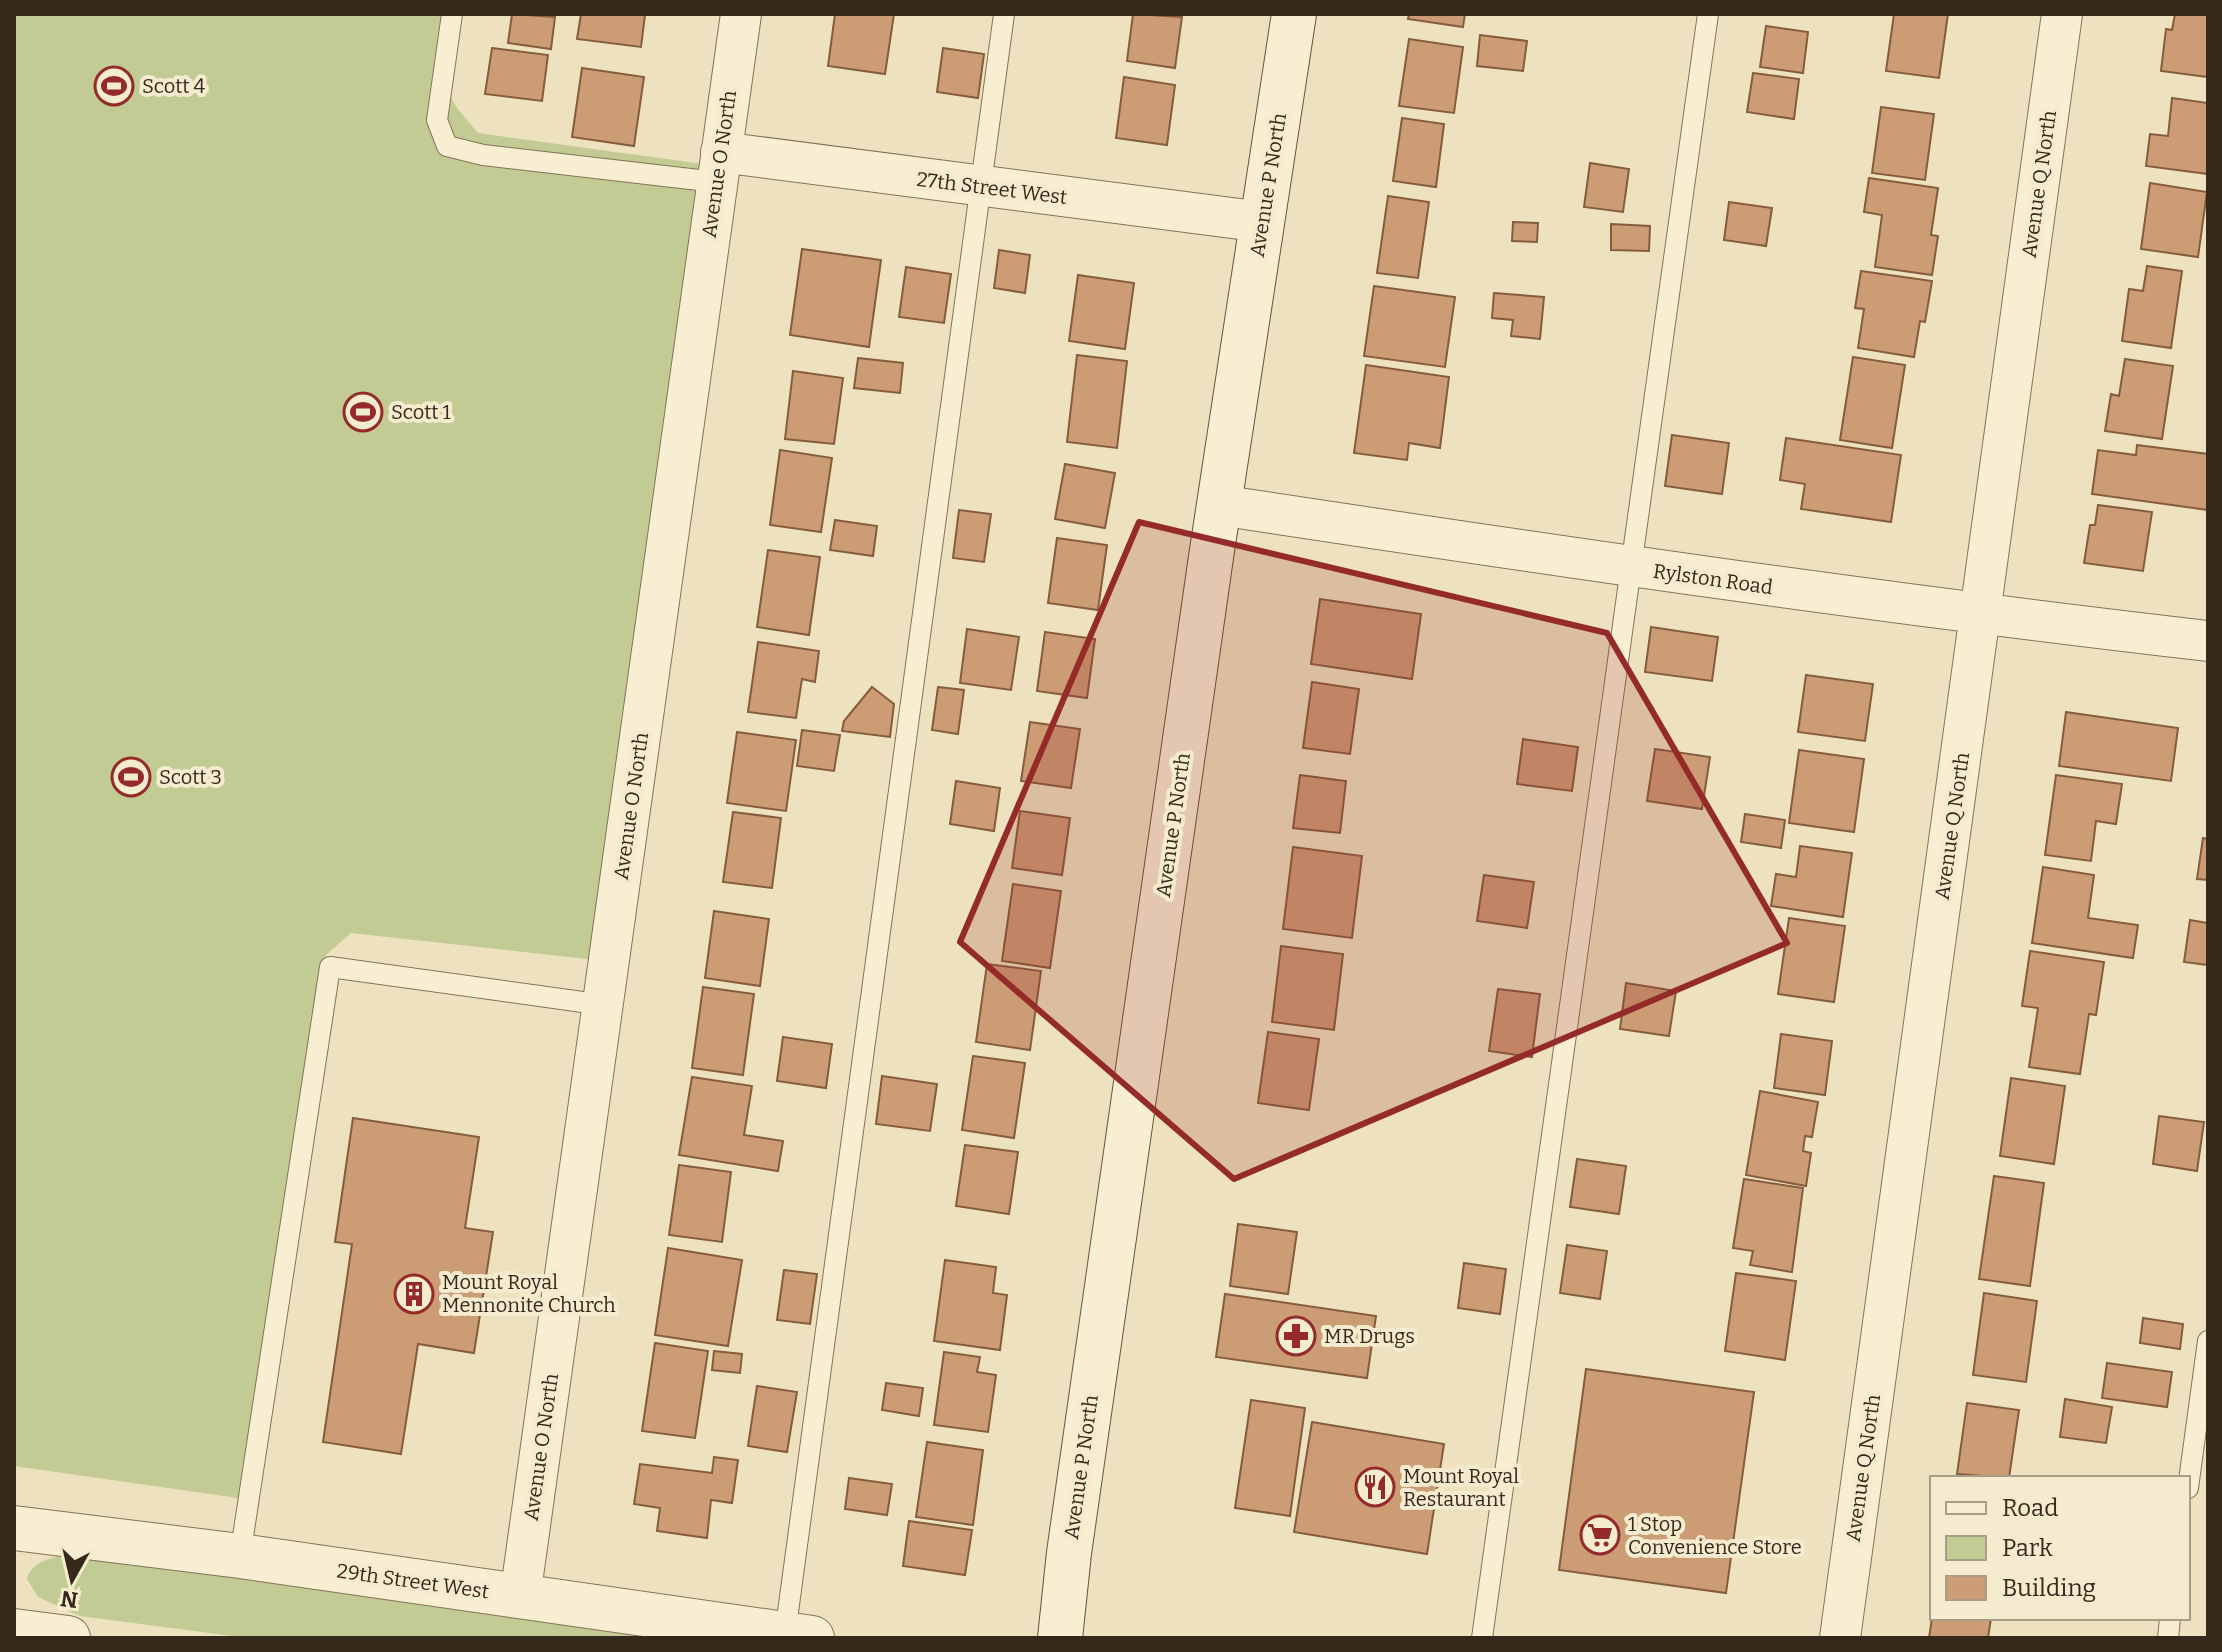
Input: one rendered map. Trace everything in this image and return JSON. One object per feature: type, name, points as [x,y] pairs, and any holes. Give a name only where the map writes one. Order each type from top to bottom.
[{"type":"main road","name":"Avenue P North","points":[[1060,1638],[1071,1537],[1219,505],[1294,14]]},
{"type":"main road","name":"29th Street West","points":[[14,1528],[240,1556],[798,1636]]},
{"type":"main road","points":[[14,1631],[68,1638]]},
{"type":"street","name":"Avenue O North","points":[[520,1597],[741,14]]},
{"type":"street","name":"Avenue Q North","points":[[1840,1638],[2062,14]]},
{"type":"street","name":"27th Street West","points":[[718,167],[980,187],[1263,222]]},
{"type":"street","name":"Rylston Road","points":[[1219,505],[1630,568],[1981,615],[2208,641]]},
{"type":"lane","points":[[452,14],[437,120],[447,146],[483,155],[718,167]]},
{"type":"lane","points":[[798,1636],[1004,14]]},
{"type":"lane","points":[[1482,1638],[1708,14]]},
{"type":"lane","points":[[240,1556],[330,967],[604,1005]]},
{"type":"lane","points":[[2190,1476],[2208,1341]]},
{"type":"highlighted area","points":[[1139,522],[1607,633],[1787,943],[1234,1179],[960,942]]},
{"type":"green space","points":[[14,14],[452,14],[443,84],[457,108],[478,133],[703,164],[595,960],[351,933],[326,955],[245,1499],[14,1466]]},
{"type":"green space","points":[[62,1555],[703,1638],[248,1638],[80,1616],[38,1597],[27,1579],[29,1573],[40,1562]]},
{"type":"building","points":[[512,14],[555,17],[551,49],[508,43]]},
{"type":"building","points":[[581,14],[645,15],[641,47],[577,39]]},
{"type":"building","points":[[835,14],[894,14],[885,74],[828,66]]},
{"type":"building","points":[[1133,14],[1182,17],[1175,68],[1127,61]]},
{"type":"building","points":[[1409,14],[1465,14],[1463,27],[1408,19]]},
{"type":"building","points":[[1894,14],[1948,14],[1939,78],[1886,71]]},
{"type":"building","points":[[2175,14],[2208,14],[2208,77],[2161,71],[2166,29],[2172,30]]},
{"type":"building","points":[[1766,26],[1808,32],[1803,73],[1760,67]]},
{"type":"building","points":[[1480,35],[1527,41],[1523,71],[1477,66]]},
{"type":"building","points":[[1409,39],[1463,47],[1454,113],[1399,106]]},
{"type":"building","points":[[492,48],[548,55],[542,101],[485,94]]},
{"type":"building","points":[[943,48],[984,54],[978,98],[937,92]]},
{"type":"building","points":[[582,68],[644,77],[634,146],[572,137]]},
{"type":"building","points":[[1753,73],[1799,79],[1794,119],[1747,112]]},
{"type":"building","points":[[1124,77],[1175,85],[1167,145],[1116,138]]},
{"type":"building","points":[[2172,98],[2208,103],[2208,174],[2146,166],[2150,134],[2168,136]]},
{"type":"building","points":[[1881,107],[1934,114],[1925,180],[1872,173]]},
{"type":"building","points":[[1402,118],[1444,124],[1436,187],[1393,181]]},
{"type":"building","points":[[1590,163],[1629,169],[1623,212],[1584,207]]},
{"type":"building","points":[[1869,178],[1938,188],[1931,235],[1938,236],[1932,275],[1875,267],[1882,215],[1864,212]]},
{"type":"building","points":[[2150,183],[2207,192],[2198,257],[2141,249]]},
{"type":"building","points":[[1388,196],[1429,202],[1418,278],[1377,273]]},
{"type":"building","points":[[1729,202],[1772,208],[1766,246],[1724,240]]},
{"type":"building","points":[[1513,222],[1538,223],[1537,242],[1512,241]]},
{"type":"building","points":[[1611,224],[1650,226],[1649,251],[1611,250]]},
{"type":"building","points":[[802,249],[881,260],[869,347],[790,335]]},
{"type":"building","points":[[999,250],[1030,255],[1025,293],[994,288]]},
{"type":"building","points":[[2147,266],[2182,271],[2171,348],[2122,341],[2129,289],[2143,291]]},
{"type":"building","points":[[906,267],[951,274],[944,323],[899,317]]},
{"type":"building","points":[[1861,271],[1932,281],[1925,322],[1920,321],[1914,357],[1858,348],[1864,309],[1855,308]]},
{"type":"building","points":[[1078,275],[1134,283],[1125,349],[1069,341]]},
{"type":"building","points":[[1374,286],[1455,297],[1445,367],[1364,356]]},
{"type":"building","points":[[1494,293],[1544,297],[1540,339],[1511,336],[1513,320],[1492,318]]},
{"type":"building","points":[[1077,355],[1127,361],[1117,448],[1067,442]]},
{"type":"building","points":[[1853,357],[1905,365],[1892,448],[1840,440]]},
{"type":"building","points":[[858,358],[903,363],[900,393],[854,388]]},
{"type":"building","points":[[2125,359],[2173,366],[2162,439],[2105,431],[2111,394],[2119,396]]},
{"type":"building","points":[[1366,365],[1449,377],[1440,448],[1409,443],[1407,460],[1354,453]]},
{"type":"building","points":[[793,371],[843,378],[834,444],[785,439]]},
{"type":"building","points":[[1672,435],[1729,443],[1722,494],[1665,486]]},
{"type":"building","points":[[1786,438],[1901,455],[1891,522],[1801,509],[1805,484],[1780,480]]},
{"type":"building","points":[[2137,445],[2208,454],[2208,510],[2092,494],[2098,450],[2136,455]]},
{"type":"building","points":[[780,450],[832,458],[821,532],[770,525]]},
{"type":"building","points":[[1065,464],[1115,473],[1105,528],[1055,519]]},
{"type":"building","points":[[2098,505],[2152,512],[2143,571],[2084,563],[2090,525],[2095,525]]},
{"type":"building","points":[[959,510],[991,514],[984,562],[953,558]]},
{"type":"building","points":[[835,520],[877,526],[873,556],[830,550]]},
{"type":"building","points":[[1057,538],[1107,545],[1098,610],[1048,603]]},
{"type":"building","points":[[768,550],[820,557],[809,635],[757,627]]},
{"type":"building","points":[[1320,599],[1421,614],[1412,679],[1311,664]]},
{"type":"building","points":[[1651,627],[1718,637],[1712,681],[1645,672]]},
{"type":"building","points":[[967,629],[1019,637],[1011,690],[960,683]]},
{"type":"building","points":[[1045,632],[1095,639],[1087,698],[1037,691]]},
{"type":"building","points":[[758,642],[819,651],[815,682],[802,679],[796,718],[748,712]]},
{"type":"building","points":[[1806,675],[1873,684],[1865,741],[1798,732]]},
{"type":"building","points":[[1312,682],[1359,689],[1350,754],[1303,748]]},
{"type":"building","points":[[872,687],[894,704],[890,737],[842,731],[844,721]]},
{"type":"building","points":[[938,687],[964,690],[958,734],[932,730]]},
{"type":"building","points":[[2066,712],[2178,728],[2171,781],[2059,766]]},
{"type":"building","points":[[1030,722],[1080,729],[1071,788],[1021,781]]},
{"type":"building","points":[[802,730],[840,735],[834,771],[797,766]]},
{"type":"building","points":[[737,732],[796,740],[786,811],[727,803]]},
{"type":"building","points":[[1523,739],[1578,747],[1572,791],[1517,784]]},
{"type":"building","points":[[1655,749],[1710,757],[1702,809],[1647,801]]},
{"type":"building","points":[[1799,750],[1864,759],[1854,832],[1789,823]]},
{"type":"building","points":[[1300,775],[1346,781],[1340,833],[1293,828]]},
{"type":"building","points":[[2056,775],[2122,784],[2116,824],[2096,821],[2091,861],[2045,855]]},
{"type":"building","points":[[956,781],[1000,788],[994,831],[950,824]]},
{"type":"building","points":[[1020,811],[1070,818],[1062,875],[1012,868]]},
{"type":"building","points":[[733,812],[781,818],[772,888],[723,882]]},
{"type":"building","points":[[1745,814],[1785,820],[1781,848],[1741,842]]},
{"type":"building","points":[[2203,838],[2208,839],[2208,880],[2197,879]]},
{"type":"building","points":[[1800,846],[1852,853],[1843,917],[1771,906],[1776,874],[1796,877]]},
{"type":"building","points":[[1293,847],[1362,856],[1352,938],[1283,929]]},
{"type":"building","points":[[2043,867],[2094,875],[2088,918],[2138,925],[2133,958],[2032,943]]},
{"type":"building","points":[[1484,875],[1534,882],[1527,928],[1477,921]]},
{"type":"building","points":[[1013,884],[1061,891],[1050,968],[1002,961]]},
{"type":"building","points":[[714,911],[769,919],[760,986],[705,978]]},
{"type":"building","points":[[1789,918],[1845,926],[1834,1002],[1778,994]]},
{"type":"building","points":[[2190,920],[2208,923],[2208,965],[2184,962]]},
{"type":"building","points":[[1281,946],[1343,954],[1334,1030],[1272,1022]]},
{"type":"building","points":[[2030,951],[2104,962],[2096,1015],[2089,1014],[2080,1074],[2029,1067],[2038,1008],[2022,1006]]},
{"type":"building","points":[[987,964],[1041,971],[1030,1050],[976,1042]]},
{"type":"building","points":[[1626,983],[1676,991],[1669,1036],[1620,1029]]},
{"type":"building","points":[[703,987],[754,994],[743,1075],[692,1068]]},
{"type":"building","points":[[1498,989],[1540,994],[1532,1057],[1489,1051]]},
{"type":"building","points":[[1268,1032],[1319,1039],[1309,1110],[1258,1103]]},
{"type":"building","points":[[1781,1034],[1832,1041],[1825,1095],[1774,1088]]},
{"type":"building","points":[[783,1037],[832,1044],[826,1088],[777,1081]]},
{"type":"building","points":[[973,1056],[1025,1063],[1014,1138],[962,1130]]},
{"type":"building","points":[[882,1076],[937,1084],[930,1131],[876,1124]]},
{"type":"building","points":[[692,1077],[752,1086],[744,1135],[783,1141],[778,1171],[679,1155]]},
{"type":"building","points":[[2011,1078],[2065,1086],[2054,1164],[2000,1156]]},
{"type":"building","points":[[1760,1091],[1818,1102],[1812,1137],[1805,1136],[1803,1151],[1811,1153],[1806,1186],[1746,1175]]},
{"type":"building","points":[[2159,1116],[2204,1122],[2197,1171],[2153,1164]]},
{"type":"building","name":"Mount Royal Mennonite Church","points":[[353,1118],[479,1137],[465,1228],[493,1232],[474,1353],[418,1344],[401,1454],[323,1442],[352,1244],[335,1242]]},
{"type":"building","points":[[965,1145],[1018,1152],[1009,1214],[956,1206]]},
{"type":"building","points":[[1577,1159],[1626,1166],[1619,1214],[1570,1207]]},
{"type":"building","points":[[679,1165],[731,1172],[722,1242],[669,1235]]},
{"type":"building","points":[[1994,1176],[2044,1183],[2030,1286],[1979,1279]]},
{"type":"building","points":[[1744,1179],[1803,1188],[1792,1272],[1750,1265],[1753,1251],[1733,1248]]},
{"type":"building","points":[[1238,1224],[1297,1232],[1288,1294],[1230,1286]]},
{"type":"building","points":[[1567,1245],[1607,1251],[1600,1299],[1560,1293]]},
{"type":"building","points":[[668,1248],[742,1260],[728,1346],[655,1335]]},
{"type":"building","points":[[945,1260],[996,1267],[993,1293],[1007,1295],[1000,1350],[934,1341]]},
{"type":"building","points":[[1464,1263],[1506,1269],[1500,1314],[1458,1308]]},
{"type":"building","points":[[784,1270],[817,1274],[810,1324],[777,1320]]},
{"type":"building","points":[[1736,1273],[1796,1281],[1785,1360],[1725,1351]]},
{"type":"building","points":[[1984,1293],[2037,1301],[2026,1382],[1973,1375]]},
{"type":"building","name":"MR Drugs","points":[[1225,1294],[1376,1316],[1367,1378],[1216,1357]]},
{"type":"building","points":[[2143,1318],[2183,1324],[2180,1349],[2140,1343]]},
{"type":"building","points":[[655,1343],[708,1351],[695,1438],[642,1431]]},
{"type":"building","points":[[714,1351],[742,1354],[740,1373],[712,1370]]},
{"type":"building","points":[[944,1352],[980,1357],[977,1372],[996,1375],[988,1432],[934,1425]]},
{"type":"building","points":[[2107,1363],[2172,1372],[2167,1407],[2102,1398]]},
{"type":"building","points":[[1586,1369],[1754,1392],[1726,1593],[1559,1570]]},
{"type":"building","points":[[886,1383],[923,1388],[919,1416],[882,1410]]},
{"type":"building","points":[[757,1386],[797,1392],[787,1452],[748,1446]]},
{"type":"building","points":[[2065,1399],[2112,1407],[2106,1443],[2060,1437]]},
{"type":"building","points":[[1251,1400],[1305,1408],[1290,1516],[1235,1508]]},
{"type":"building","points":[[1967,1403],[2019,1410],[2009,1476],[1957,1474]]},
{"type":"building","points":[[1312,1422],[1444,1444],[1427,1554],[1294,1532]]},
{"type":"building","points":[[927,1442],[983,1450],[973,1525],[916,1517]]},
{"type":"building","points":[[714,1457],[738,1460],[732,1503],[711,1500],[707,1538],[657,1531],[660,1508],[634,1504],[640,1464],[712,1473]]},
{"type":"building","points":[[849,1478],[892,1484],[887,1515],[845,1509]]},
{"type":"building","points":[[909,1521],[972,1530],[965,1575],[903,1566]]},
{"type":"building","points":[[1932,1620],[1991,1620],[1988,1638],[1929,1638]]},
{"type":"place","name":"Scott 4","points":[[114,86]]},
{"type":"place","name":"Scott 1","points":[[363,412]]},
{"type":"place","name":"Scott 3","points":[[131,777]]},
{"type":"place","name":"Mount Royal Mennonite Church","points":[[414,1294]]},
{"type":"place","name":"MR Drugs","points":[[1296,1336]]},
{"type":"place","name":"Mount Royal Restaurant","points":[[1375,1487]]},
{"type":"place","name":"1 Stop Convenience Store","points":[[1600,1535]]}]
